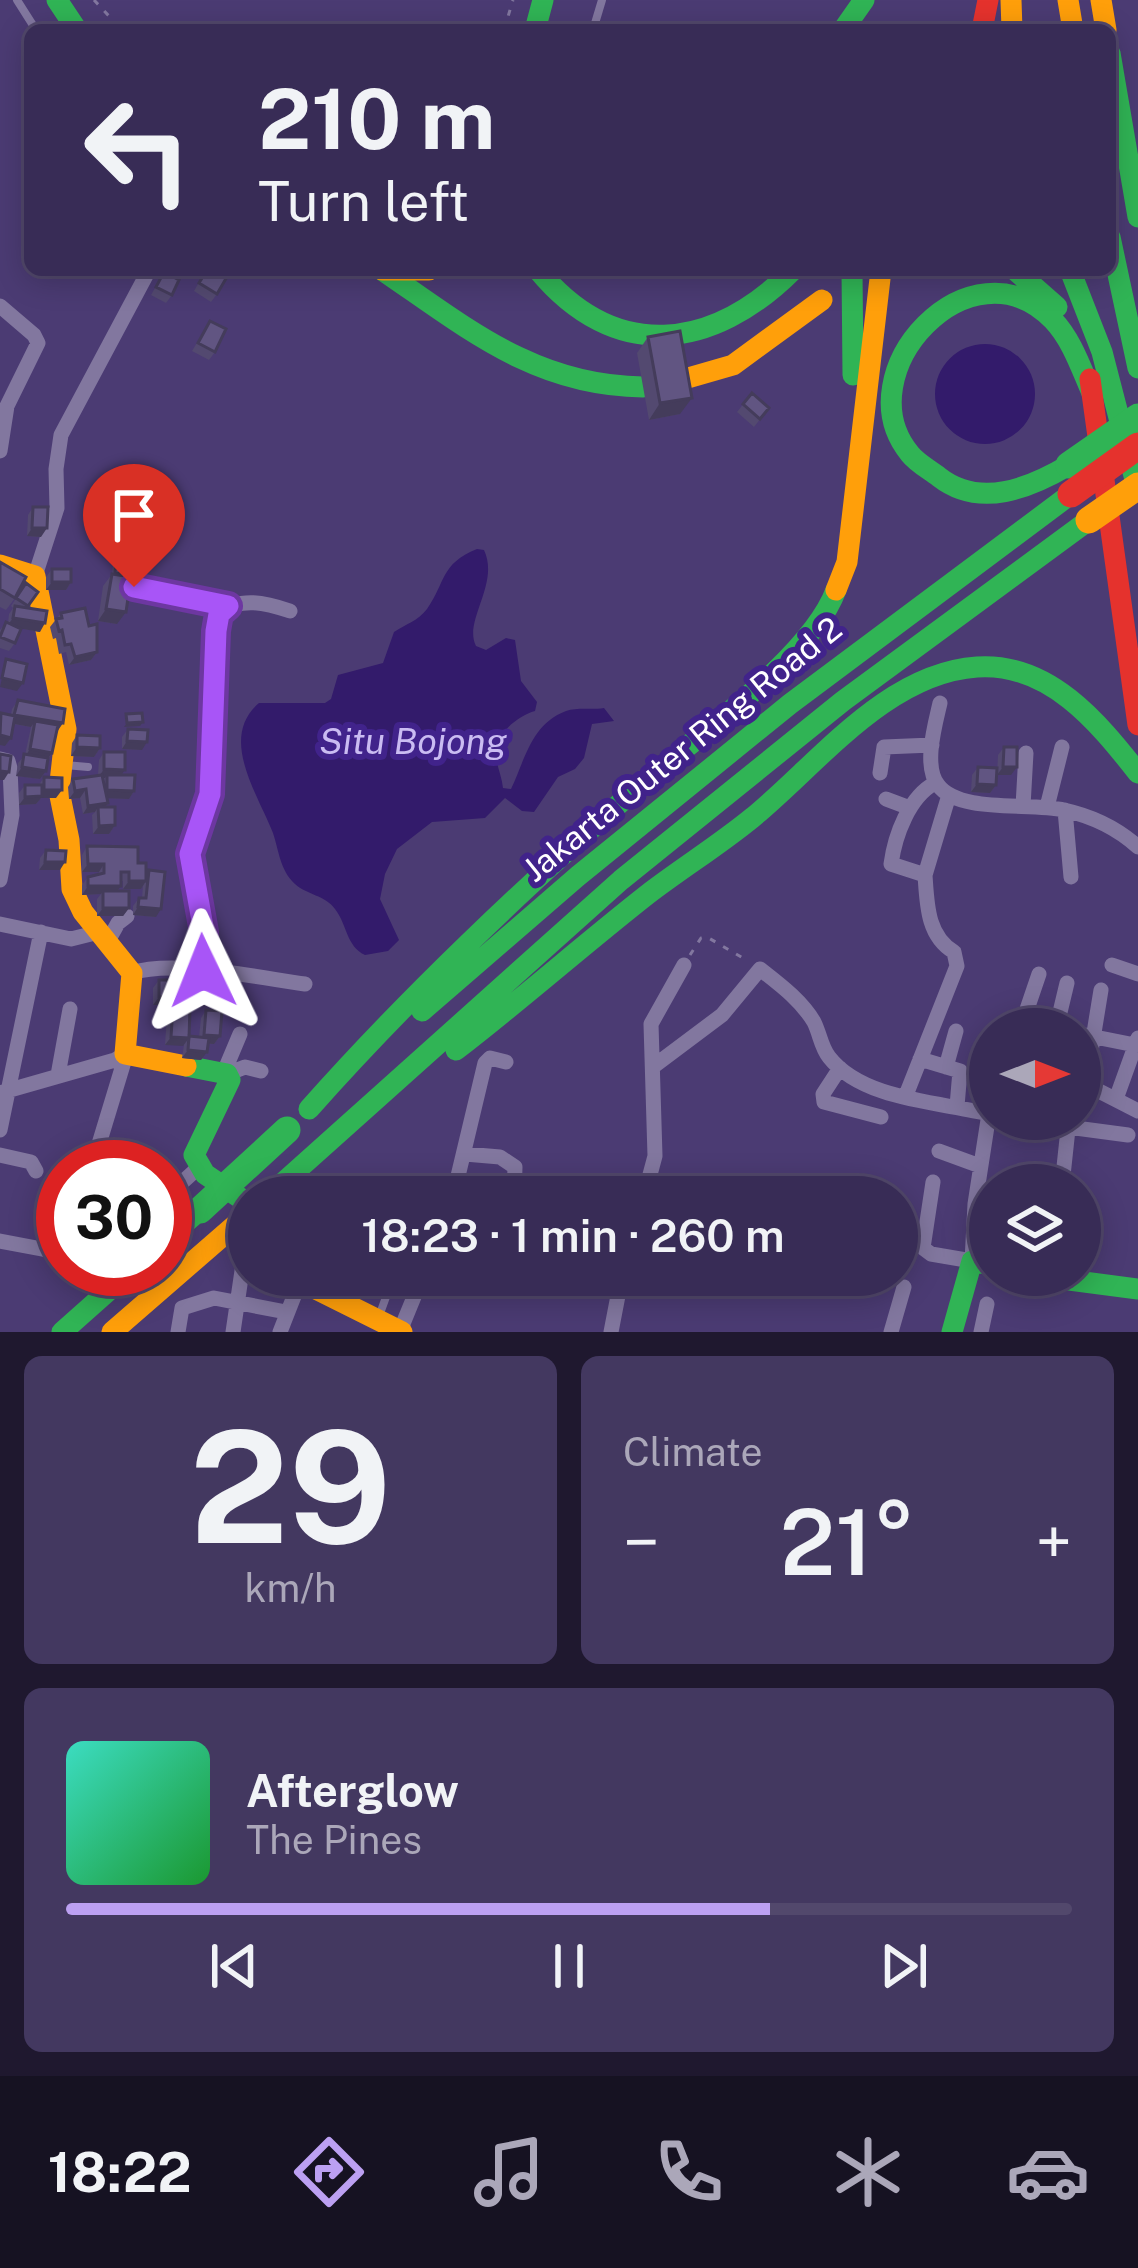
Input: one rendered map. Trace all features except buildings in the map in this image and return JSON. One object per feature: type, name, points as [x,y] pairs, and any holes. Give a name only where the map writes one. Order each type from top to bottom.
[{"type":"main road","points":[[848,24],[866,0]]},
{"type":"main road","points":[[1116,88],[1138,217]]},
{"type":"main road","points":[[1116,265],[1138,368]]},
{"type":"main road","points":[[391,276],[543,373],[597,388],[643,387]]},
{"type":"main road","points":[[542,276],[554,292],[593,322],[643,337],[723,322],[770,294],[787,276]]},
{"type":"main road","points":[[852,276],[854,506]]},
{"type":"main road","points":[[309,1109],[389,1019],[532,882],[807,641],[827,615],[843,580],[880,276]]},
{"type":"main road","points":[[1023,276],[1044,292],[1069,323],[1085,359],[1138,725]]},
{"type":"main road","points":[[1072,276],[1102,352],[1138,492]]},
{"type":"main road","points":[[1092,393],[1068,340],[1050,317],[1004,292],[971,295],[935,314],[909,338],[896,363],[891,399],[897,428],[914,458],[934,476],[968,491],[1003,493],[1034,485],[1138,417]]},
{"type":"main road","points":[[674,382],[733,365],[822,300]]},
{"type":"main road","name":"Jakarta Outer Ring Road 2","points":[[192,1216],[578,876],[790,704],[1138,446]]},
{"type":"main road","name":"Jakarta Outer Ring Road 2","points":[[291,1176],[621,880],[844,701],[1138,492]]},
{"type":"main road","points":[[0,565],[35,576],[66,729],[72,889],[76,902],[132,973],[126,1054],[226,1073],[230,1080],[227,1096],[197,1141],[192,1159]]},
{"type":"main road","points":[[296,1172],[489,1025],[670,877],[752,819],[872,716],[921,684],[976,667],[1037,677],[1086,710],[1138,772]]},
{"type":"main road","points":[[192,1184],[228,1200]]},
{"type":"main road","points":[[112,1332],[228,1228]]},
{"type":"main road","points":[[1101,1284],[1138,1289]]},
{"type":"main road","points":[[952,1332],[969,1292]]},
{"type":"main road","points":[[62,1332],[103,1296]]},
{"type":"main road","points":[[332,1296],[393,1328]]},
{"type":"street","points":[[35,576],[57,508],[61,435],[145,276]]},
{"type":"street","points":[[0,306],[38,340],[8,382],[0,451]]},
{"type":"street","points":[[203,971],[204,932],[190,854],[210,794],[219,614],[228,606],[263,602],[290,611]]},
{"type":"street","points":[[906,1095],[957,958],[936,939],[925,875],[942,789],[932,746],[940,703]]},
{"type":"street","points":[[880,773],[884,747],[932,746]]},
{"type":"street","points":[[1062,748],[1056,808],[1071,877]]},
{"type":"street","points":[[1023,806],[1026,754]]},
{"type":"street","points":[[0,759],[8,761],[10,768],[12,815],[0,880]]},
{"type":"street","points":[[925,875],[891,864],[910,808],[921,791],[942,789],[969,801],[1056,808],[1101,822],[1138,847]]},
{"type":"street","points":[[886,799],[910,808]]},
{"type":"street","points":[[0,924],[70,939],[104,936],[127,916]]},
{"type":"street","points":[[0,1130],[3,1092],[41,932]]},
{"type":"street","points":[[650,1176],[655,1156],[651,1024],[684,965]]},
{"type":"street","points":[[1112,965],[1138,974]]},
{"type":"street","points":[[654,1066],[722,1015],[760,969],[810,1016],[826,1054],[840,1069],[880,1089],[969,1108]]},
{"type":"street","points":[[217,1000],[221,972]]},
{"type":"street","points":[[132,973],[221,972],[305,985]]},
{"type":"street","points":[[1028,1008],[1039,974]]},
{"type":"street","points":[[1062,1008],[1067,982]]},
{"type":"street","points":[[1096,1008],[1101,990]]},
{"type":"street","points":[[58,1075],[70,1010]]},
{"type":"street","points":[[946,1067],[956,1031]]},
{"type":"street","points":[[226,1073],[240,1034]]},
{"type":"street","points":[[1101,1038],[1137,1042],[1116,1099]]},
{"type":"street","points":[[3,1092],[126,1054]]},
{"type":"street","points":[[100,1140],[126,1054]]},
{"type":"street","points":[[459,1176],[485,1063],[490,1058],[506,1062]]},
{"type":"street","points":[[920,1059],[962,1075],[957,1106]]},
{"type":"street","points":[[226,1073],[245,1067],[261,1071]]},
{"type":"street","points":[[840,1069],[824,1102],[880,1117]]},
{"type":"street","points":[[1101,1094],[1138,1111]]},
{"type":"street","points":[[1101,1130],[1128,1135]]},
{"type":"street","points":[[939,1151],[975,1164]]},
{"type":"street","points":[[465,1154],[508,1160],[514,1176]]},
{"type":"street","points":[[0,1155],[31,1162],[36,1171]]},
{"type":"street","points":[[933,1182],[923,1248],[969,1261]]},
{"type":"street","points":[[0,1243],[36,1249]]},
{"type":"street","points":[[233,1332],[240,1296]]},
{"type":"street","points":[[280,1332],[292,1296]]},
{"type":"street","points":[[393,1328],[412,1296]]},
{"type":"street","points":[[611,1332],[618,1296]]},
{"type":"street","points":[[891,1332],[902,1296]]},
{"type":"street","points":[[178,1332],[182,1309],[196,1301],[214,1298],[286,1312]]},
{"type":"street","points":[[982,1332],[987,1304]]},
{"type":"lane","points":[[134,587],[228,606]]},
{"type":"lane","points":[[70,770],[90,778]]},
{"type":"lane","points":[[393,1328],[394,1296]]},
{"type":"path","points":[[94,0],[116,24]]},
{"type":"path","points":[[684,965],[701,938],[707,937],[760,969]]},
{"type":"water","points":[[985,344],[1013,352],[1027,366],[1035,394],[1027,422],[1013,436],[985,444],[957,436],[943,422],[935,394],[943,366],[957,352]]},
{"type":"water","name":"Situ Bojong","points":[[477,549],[484,550],[488,576],[474,625],[476,646],[486,650],[506,638],[515,640],[521,681],[537,702],[535,711],[514,722],[496,748],[503,788],[511,789],[531,744],[554,717],[570,710],[604,708],[614,721],[592,724],[584,758],[558,777],[534,812],[522,811],[505,798],[485,818],[432,822],[397,849],[380,899],[399,940],[388,951],[365,955],[354,946],[331,904],[300,888],[286,873],[245,766],[242,733],[259,703],[325,703],[331,699],[338,675],[383,663],[394,632],[423,613],[450,567]]},
{"type":"traffic: fast","points":[[57,0],[73,24]]},
{"type":"traffic: fast","points":[[537,24],[543,0]]},
{"type":"traffic: fast","points":[[847,24],[864,0]]},
{"type":"traffic: fast","points":[[1116,88],[1138,217]]},
{"type":"traffic: fast","points":[[1116,265],[1138,368]]},
{"type":"traffic: fast","points":[[391,276],[473,332],[535,365],[604,384],[643,387]]},
{"type":"traffic: fast","points":[[544,276],[599,321],[631,332],[664,335],[697,330],[730,317],[786,276]]},
{"type":"traffic: fast","points":[[852,276],[853,375]]},
{"type":"traffic: fast","points":[[1022,276],[1057,307]]},
{"type":"traffic: fast","points":[[1072,276],[1102,352],[1138,491]]},
{"type":"traffic: fast","points":[[1069,465],[1005,492],[955,487],[910,454],[894,422],[893,387],[904,354],[926,325],[954,304],[987,294],[1021,298],[1053,320],[1071,345],[1092,393]]},
{"type":"traffic: fast","points":[[1069,465],[1138,417]]},
{"type":"traffic: fast","points":[[422,1011],[578,876],[790,704],[1071,494]]},
{"type":"traffic: fast","points":[[290,1176],[621,880],[843,701],[1089,520]]},
{"type":"traffic: fast","points":[[309,1109],[509,904],[777,669],[823,616],[836,590]]},
{"type":"traffic: fast","points":[[456,1050],[648,894],[752,818],[883,703],[944,673],[1003,668],[1049,685],[1088,716],[1138,773]]},
{"type":"traffic: fast","points":[[186,1066],[227,1074],[230,1080],[194,1155],[205,1174],[228,1190]]},
{"type":"traffic: fast","points":[[200,1210],[287,1130]]},
{"type":"traffic: fast","points":[[192,1217],[200,1210]]},
{"type":"traffic: fast","points":[[952,1332],[969,1272]]},
{"type":"traffic: fast","points":[[1101,1284],[1138,1289]]},
{"type":"traffic: fast","points":[[62,1332],[103,1296]]},
{"type":"traffic: slow","points":[[1011,0],[1012,24]]},
{"type":"traffic: slow","points":[[1068,0],[1072,24]]},
{"type":"traffic: slow","points":[[1101,0],[1105,24]]},
{"type":"traffic: slow","points":[[836,590],[847,562],[880,276]]},
{"type":"traffic: slow","points":[[674,382],[733,365],[822,300]]},
{"type":"traffic: slow","points":[[1089,520],[1138,486]]},
{"type":"traffic: slow","points":[[0,565],[35,576],[66,729],[59,791],[72,889],[83,912],[132,973],[125,1054],[186,1066]]},
{"type":"traffic: slow","points":[[112,1332],[228,1231]]},
{"type":"traffic: slow","points":[[330,1296],[402,1332]]},
{"type":"traffic: jam","points":[[983,24],[988,0]]},
{"type":"traffic: jam","points":[[1090,379],[1138,725]]},
{"type":"traffic: jam","points":[[1071,494],[1138,446]]},
{"type":"route","points":[[134,587],[228,606],[219,614],[216,631],[210,794],[190,854],[204,932],[203,971]]}]
